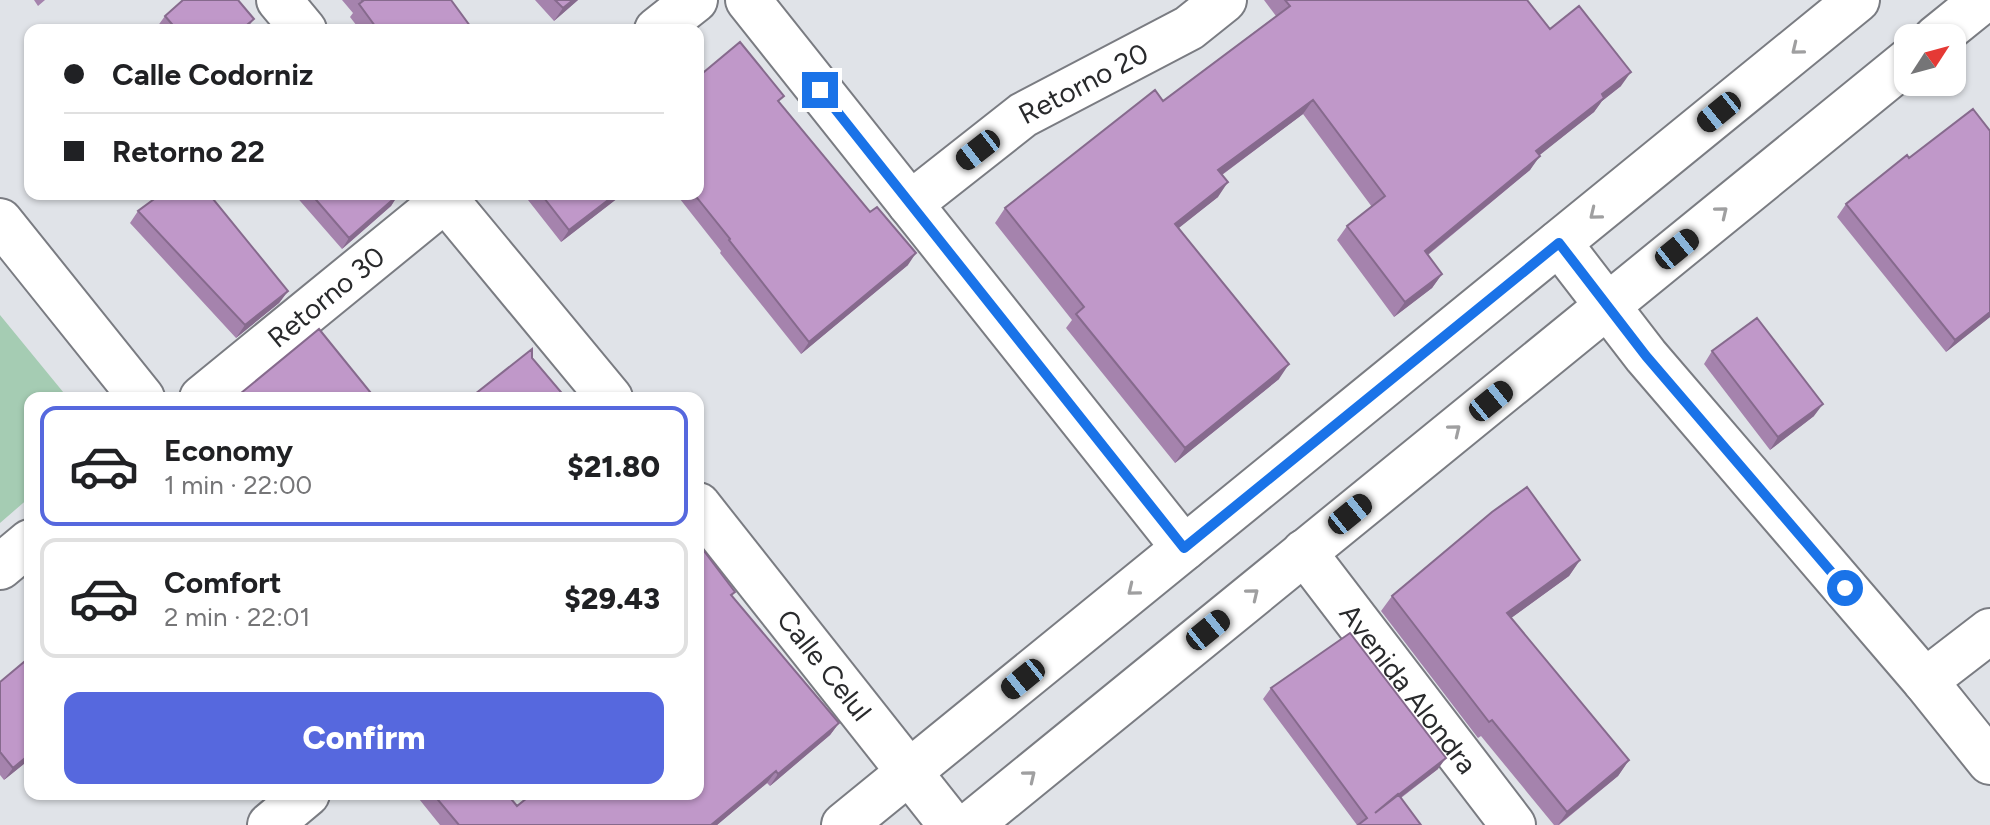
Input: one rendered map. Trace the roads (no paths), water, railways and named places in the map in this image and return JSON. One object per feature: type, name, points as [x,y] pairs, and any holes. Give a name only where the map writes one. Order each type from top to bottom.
[{"type":"street","points":[[279,0],[299,24]]},
{"type":"street","points":[[665,24],[695,0]]},
{"type":"street","points":[[748,0],[1184,548]]},
{"type":"street","name":"Retorno 20","points":[[910,204],[1023,115],[1178,14],[1224,0]]},
{"type":"street","points":[[844,825],[1857,0]]},
{"type":"street","points":[[1953,24],[1983,0]]},
{"type":"street","points":[[970,825],[1894,72]]},
{"type":"street","name":"Retorno 30","points":[[209,392],[441,200]]},
{"type":"street","points":[[449,200],[605,392]]},
{"type":"street","points":[[0,221],[137,392]]},
{"type":"street","points":[[1559,243],[1646,356],[1925,681],[1990,762]]},
{"type":"street","name":"Calle Celul","points":[[704,513],[951,825]]},
{"type":"street","points":[[0,567],[24,547]]},
{"type":"street","name":"Avenida Alondra","points":[[1304,552],[1513,825]]},
{"type":"street","points":[[1925,681],[1990,631]]},
{"type":"street","points":[[270,825],[300,800]]}]
